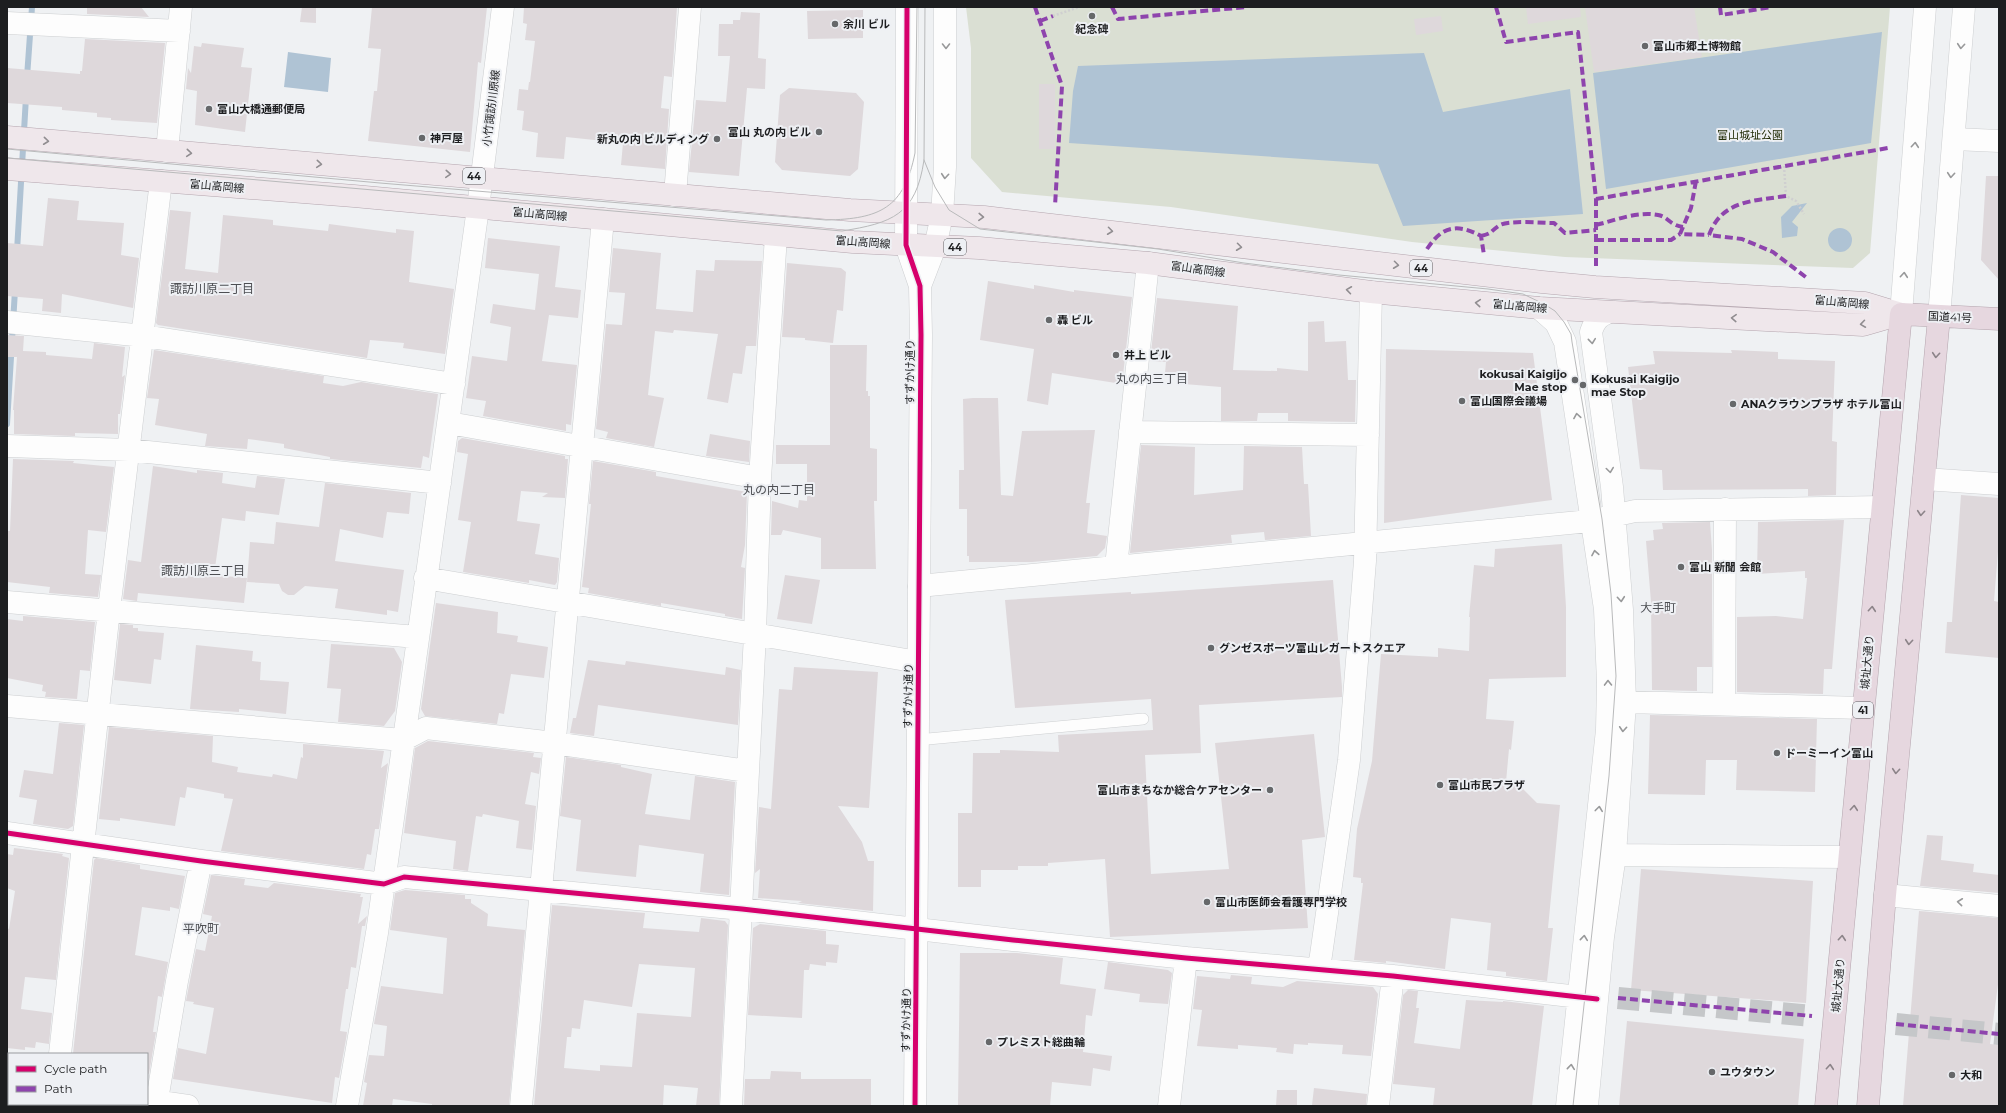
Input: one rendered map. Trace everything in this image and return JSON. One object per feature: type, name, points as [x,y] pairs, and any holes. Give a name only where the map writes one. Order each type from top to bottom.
[{"type":"highway","name":"国道41号","points":[[1901,314],[1999,319]]},
{"type":"highway","name":"城址大通り","points":[[1826,1106],[1901,314]]},
{"type":"highway","points":[[1868,1106],[1885,895],[1940,316]]},
{"type":"main road","name":"富山高岡線","points":[[7,137],[850,210],[984,217],[1595,287],[1865,302],[1901,314]]},
{"type":"main road","name":"富山高岡線","points":[[7,169],[478,208],[776,236],[935,247],[974,248],[1148,263],[1371,292],[1539,308],[1863,325],[1901,314]]},
{"type":"street","points":[[167,152],[182,7]]},
{"type":"street","name":"小竹諏訪川原線","points":[[347,1106],[384,884],[425,578],[449,424],[503,7]]},
{"type":"street","points":[[675,195],[690,7]]},
{"type":"street","points":[[906,7],[906,165],[908,213],[906,245],[920,286]]},
{"type":"street","points":[[920,286],[935,247],[942,215],[945,167],[945,7]]},
{"type":"street","points":[[1901,314],[1926,7]]},
{"type":"street","points":[[1940,316],[1964,7]]},
{"type":"street","points":[[7,23],[179,31]]},
{"type":"street","points":[[1954,139],[1999,141]]},
{"type":"street","points":[[60,1053],[85,844],[109,610],[144,336],[161,181]]},
{"type":"street","points":[[521,1106],[603,219]]},
{"type":"street","points":[[731,1106],[755,634],[760,478],[776,236]]},
{"type":"street","points":[[1116,567],[1148,263]]},
{"type":"street","name":"すずかけ通り","points":[[915,1106],[920,286]]},
{"type":"street","points":[[1587,1106],[1588,998],[1608,699],[1605,609],[1590,521],[1583,455],[1562,333],[1564,322],[1570,310],[1582,296],[1595,287]]},
{"type":"street","points":[[1320,969],[1349,760],[1367,543],[1371,292]]},
{"type":"street","points":[[1539,308],[1556,323],[1562,333]]},
{"type":"street","points":[[1567,1106],[1588,998],[1603,937],[1616,854],[1625,702],[1622,610],[1612,487],[1591,332],[1594,322],[1600,315],[1610,312]]},
{"type":"street","points":[[7,322],[144,336],[454,384]]},
{"type":"street","points":[[449,424],[760,478]]},
{"type":"street","points":[[1130,432],[1368,435]]},
{"type":"street","points":[[7,446],[130,450],[440,483]]},
{"type":"street","points":[[1924,479],[1999,484]]},
{"type":"street","points":[[919,586],[1590,521],[1635,511],[1882,507]]},
{"type":"street","points":[[1724,704],[1725,509]]},
{"type":"street","points":[[425,578],[918,662]]},
{"type":"street","points":[[7,602],[417,637]]},
{"type":"street","points":[[1625,702],[1863,708]]},
{"type":"street","points":[[7,706],[403,740],[426,728],[554,743],[747,771]]},
{"type":"street","points":[[7,832],[201,861],[384,884],[404,877],[742,909],[1186,958],[1394,976],[1588,998]]},
{"type":"street","points":[[1616,854],[1849,857]]},
{"type":"street","points":[[188,1106],[153,1102],[201,861]]},
{"type":"street","points":[[1885,895],[1999,906]]},
{"type":"street","points":[[1168,1106],[1186,958]]},
{"type":"street","points":[[1378,1106],[1394,976]]},
{"type":"lane","points":[[917,740],[1143,719]]},
{"type":"path","points":[[1053,16],[1079,7]]},
{"type":"path","points":[[1784,166],[1786,196],[1796,201],[1804,214]]},
{"type":"green space","name":"富山城址公園","points":[[966,7],[1890,7],[1870,253],[1853,268],[1565,257],[1412,242],[1171,207],[1002,192],[971,158],[971,48]]},
{"type":"water","points":[[1882,32],[1871,143],[1606,189],[1593,73]]},
{"type":"water","points":[[288,52],[331,58],[328,92],[284,87]]},
{"type":"water","points":[[1424,53],[1443,112],[1570,89],[1583,214],[1403,226],[1378,164],[1069,143],[1073,91],[1078,66]]},
{"type":"water","points":[[1807,203],[1792,222],[1798,227],[1797,236],[1782,238],[1781,217],[1792,206]]},
{"type":"water","points":[[1840,228],[1845,229],[1851,235],[1851,245],[1845,251],[1840,252],[1835,251],[1829,245],[1828,240],[1829,235],[1835,229]]},
{"type":"building","points":[[87,7],[141,7],[149,17],[87,14]]},
{"type":"building","points":[[302,7],[316,7],[316,23],[300,22]]},
{"type":"building","points":[[372,7],[487,7],[481,63],[478,62],[470,152],[368,141],[374,91],[377,91],[381,49],[368,48]]},
{"type":"building","points":[[524,7],[677,7],[672,77],[664,76],[661,108],[669,109],[665,169],[621,165],[623,143],[566,137],[564,159],[536,157],[538,133],[522,130],[524,111],[517,110],[519,89],[528,90],[535,41],[525,40],[527,24],[523,23]]},
{"type":"building","points":[[1526,7],[1580,7],[1581,17],[1528,24]]},
{"type":"building","name":"富山市郷土博物館","points":[[1585,7],[1694,7],[1702,57],[1594,72]]},
{"type":"building","name":"余川 ビル","points":[[863,10],[863,38],[808,39],[807,11]]},
{"type":"building","points":[[741,12],[760,13],[758,58],[766,59],[765,89],[747,88],[739,176],[689,172],[696,100],[726,102],[730,56],[718,56],[719,24],[733,24],[733,20],[740,20]]},
{"type":"building","points":[[1441,16],[1443,31],[1416,35],[1414,19]]},
{"type":"building","points":[[85,39],[165,43],[157,123],[111,120],[111,118],[97,117],[97,113],[62,110],[62,107],[7,103],[7,68],[80,74],[80,71],[82,71]]},
{"type":"building","points":[[202,43],[244,48],[241,67],[252,68],[245,132],[195,125],[197,91],[186,89],[188,68],[191,73],[194,46],[201,47]]},
{"type":"building","points":[[1039,84],[1055,84],[1055,149],[1039,149]]},
{"type":"building","name":"富山 丸の内 ビル","points":[[789,88],[856,93],[864,102],[858,169],[850,176],[782,170],[775,162],[780,95]]},
{"type":"building","points":[[1986,176],[1999,176],[1999,280],[1981,260]]},
{"type":"building","points":[[48,198],[79,201],[77,220],[124,223],[121,255],[139,258],[133,308],[62,294],[61,313],[42,311],[43,299],[7,296],[7,243],[43,246]]},
{"type":"building","points":[[170,210],[191,212],[185,269],[218,273],[223,215],[273,220],[273,225],[328,231],[329,224],[396,233],[396,229],[414,231],[409,282],[454,289],[445,354],[403,348],[404,343],[370,340],[367,358],[158,325],[156,323]]},
{"type":"building","points":[[488,238],[560,246],[555,287],[581,290],[578,318],[549,315],[542,361],[577,365],[571,425],[566,424],[566,431],[483,416],[486,401],[466,398],[472,356],[507,361],[511,327],[490,323],[493,304],[535,310],[539,274],[485,268]]},
{"type":"building","points":[[613,248],[661,253],[656,309],[693,312],[696,270],[714,271],[715,260],[762,261],[756,346],[746,346],[742,374],[733,373],[728,403],[707,399],[718,334],[674,330],[673,333],[655,331],[648,395],[664,398],[654,447],[606,438],[608,432],[596,429],[606,324],[622,325],[625,293],[609,292]]},
{"type":"building","points":[[787,263],[841,268],[846,272],[843,311],[837,310],[833,343],[805,340],[805,338],[782,337]]},
{"type":"building","points":[[988,281],[1034,289],[1034,285],[1074,292],[1074,290],[1132,297],[1122,384],[1052,373],[1048,405],[1027,401],[1034,349],[980,340]]},
{"type":"building","points":[[1157,298],[1238,306],[1233,370],[1277,371],[1277,368],[1308,371],[1308,322],[1324,321],[1325,342],[1346,341],[1348,380],[1356,380],[1355,422],[1288,421],[1288,413],[1258,413],[1257,421],[1221,421],[1221,387],[1184,384],[1185,375],[1165,373],[1166,362],[1150,361]]},
{"type":"building","points":[[7,335],[24,336],[23,351],[46,352],[46,355],[92,359],[94,343],[125,347],[122,377],[125,375],[120,414],[118,414],[118,434],[75,433],[75,436],[14,434],[13,410],[17,357],[7,357]]},
{"type":"building","points":[[830,345],[867,345],[866,391],[868,391],[868,396],[870,396],[870,448],[877,449],[877,501],[874,501],[876,569],[821,569],[821,538],[783,530],[781,535],[771,535],[772,501],[798,508],[799,500],[807,501],[807,464],[776,464],[776,445],[830,445]]},
{"type":"building","name":"富山国際会議場","points":[[1386,349],[1533,353],[1552,500],[1384,523]]},
{"type":"building","points":[[154,350],[324,376],[323,383],[343,386],[361,382],[438,394],[429,458],[423,456],[421,468],[330,459],[330,457],[284,448],[284,444],[248,439],[247,449],[205,446],[207,434],[155,425],[159,399],[147,398]]},
{"type":"building","name":"ANAクラウンプラザ ホテル富山","points":[[1731,350],[1778,352],[1778,359],[1835,361],[1832,441],[1837,442],[1836,495],[1808,496],[1808,489],[1663,490],[1662,470],[1640,469],[1628,367],[1655,364],[1653,351],[1732,353]]},
{"type":"building","points":[[998,398],[1001,495],[1013,496],[1022,431],[1095,430],[1086,503],[1090,503],[1087,533],[1107,536],[1105,548],[1097,556],[1032,562],[969,562],[969,556],[967,556],[967,509],[959,509],[959,470],[964,470],[963,399]]},
{"type":"building","points":[[710,434],[750,441],[749,462],[706,456]]},
{"type":"building","points":[[462,438],[565,456],[565,459],[568,459],[565,498],[542,497],[548,493],[521,491],[517,521],[540,524],[535,554],[559,558],[557,582],[555,585],[529,580],[529,583],[463,572],[471,522],[458,520],[468,454],[457,452],[458,441]]},
{"type":"building","points":[[1141,445],[1195,447],[1194,495],[1243,490],[1244,446],[1302,447],[1304,484],[1308,484],[1311,536],[1265,540],[1264,532],[1231,535],[1232,543],[1130,553]]},
{"type":"building","points":[[13,459],[74,461],[73,463],[114,467],[106,532],[88,530],[85,574],[101,575],[98,597],[49,593],[50,587],[7,582],[7,531],[10,531]]},
{"type":"building","points":[[593,461],[656,472],[656,476],[747,492],[745,545],[741,567],[745,568],[742,619],[725,616],[725,614],[661,603],[661,606],[588,593],[589,588],[582,587],[591,504],[589,504]]},
{"type":"building","points":[[153,466],[197,473],[197,470],[223,473],[222,483],[255,488],[257,476],[285,479],[279,515],[246,511],[245,521],[222,518],[214,575],[247,578],[244,603],[138,593],[137,601],[123,599],[128,560],[141,562]]},
{"type":"building","points":[[325,483],[411,493],[409,514],[387,512],[383,538],[340,529],[335,561],[404,570],[398,612],[387,610],[387,615],[335,608],[338,589],[305,586],[294,595],[288,595],[282,591],[279,584],[247,582],[250,542],[274,544],[276,522],[319,527]]},
{"type":"building","points":[[1961,495],[1999,498],[1999,539],[1994,601],[1999,602],[1999,658],[1945,653],[1947,622],[1952,622]]},
{"type":"building","points":[[1844,520],[1832,669],[1824,669],[1823,694],[1737,692],[1737,617],[1776,616],[1803,619],[1807,578],[1805,578],[1805,571],[1757,574],[1758,522]]},
{"type":"building","points":[[1710,522],[1712,550],[1712,667],[1697,667],[1697,691],[1652,690],[1651,602],[1646,541],[1654,540],[1653,530],[1663,529],[1662,523]]},
{"type":"building","name":"富山市民プラザ","points":[[1562,544],[1566,607],[1566,677],[1489,679],[1486,719],[1514,721],[1511,750],[1509,749],[1506,782],[1521,787],[1537,803],[1560,805],[1548,928],[1553,928],[1547,981],[1506,976],[1506,972],[1487,970],[1491,923],[1451,918],[1445,969],[1386,961],[1386,963],[1354,960],[1363,883],[1361,883],[1361,878],[1353,877],[1357,829],[1372,761],[1381,654],[1438,657],[1438,648],[1469,651],[1469,617],[1474,565],[1494,567],[1495,549]]},
{"type":"building","points":[[785,575],[820,580],[812,624],[777,619]]},
{"type":"building","points":[[1333,580],[1342,697],[1199,705],[1201,753],[1145,755],[1151,874],[1229,869],[1215,743],[1314,734],[1325,837],[1302,840],[1308,928],[1110,937],[1105,859],[1048,863],[1048,866],[1018,866],[1018,870],[981,870],[981,887],[958,887],[958,813],[972,813],[973,753],[1000,753],[1000,750],[1059,752],[1058,735],[1153,730],[1151,699],[1015,708],[1005,600],[1131,592],[1131,594]]},
{"type":"building","points":[[436,603],[498,612],[497,633],[518,636],[517,642],[548,647],[544,678],[511,674],[504,714],[499,713],[497,724],[425,716],[421,709]]},
{"type":"building","points":[[23,616],[95,622],[90,671],[80,670],[77,699],[45,697],[46,692],[42,691],[43,685],[7,678],[7,619],[23,621]]},
{"type":"building","points":[[120,624],[133,625],[133,628],[138,628],[138,631],[164,633],[161,660],[154,659],[151,684],[114,680]]},
{"type":"building","points":[[331,644],[394,648],[402,662],[395,711],[384,726],[338,722],[341,689],[327,688]]},
{"type":"building","points":[[196,645],[253,651],[252,661],[261,662],[260,680],[289,682],[286,714],[239,709],[239,712],[190,709]]},
{"type":"building","points":[[588,660],[625,665],[626,661],[725,675],[726,667],[741,670],[738,725],[598,705],[594,736],[570,733],[573,718],[576,718]]},
{"type":"building","points":[[794,667],[878,672],[869,808],[838,806],[862,842],[868,861],[874,861],[873,911],[798,903],[802,901],[758,898],[760,869],[755,873],[759,807],[771,809],[779,689],[792,690]]},
{"type":"building","points":[[1650,715],[1817,719],[1815,792],[1736,790],[1737,760],[1706,760],[1705,795],[1648,794]]},
{"type":"building","points":[[59,723],[84,725],[73,826],[68,829],[33,824],[37,800],[19,797],[24,770],[53,774]]},
{"type":"building","points":[[109,727],[213,736],[212,762],[238,767],[237,772],[272,777],[273,774],[297,779],[301,757],[303,758],[303,744],[384,751],[381,768],[388,763],[379,829],[375,829],[371,855],[367,854],[364,869],[221,851],[233,799],[224,798],[224,794],[187,787],[185,798],[180,797],[175,826],[120,818],[120,821],[99,819]]},
{"type":"building","points":[[428,741],[534,753],[533,757],[541,758],[539,774],[531,772],[525,804],[536,806],[532,850],[516,848],[519,821],[483,814],[482,817],[476,816],[468,871],[453,869],[456,841],[404,833],[415,748]]},
{"type":"building","points":[[566,757],[621,765],[621,767],[652,774],[645,814],[690,820],[695,776],[735,782],[729,895],[700,892],[704,854],[639,845],[636,877],[576,871],[581,820],[560,816]]},
{"type":"building","points":[[1927,835],[1943,836],[1941,860],[1974,864],[1973,872],[1999,875],[1999,893],[1920,886]]},
{"type":"building","points":[[14,848],[63,854],[62,856],[69,858],[56,980],[25,977],[21,1009],[52,1013],[49,1044],[36,1042],[35,1048],[25,1047],[25,1050],[7,1048],[7,928],[9,929],[15,891],[7,888],[7,854],[13,855]]},
{"type":"building","points":[[96,858],[140,865],[140,869],[185,876],[179,909],[170,907],[170,911],[142,907],[135,955],[168,962],[162,997],[158,996],[153,1032],[156,1032],[149,1074],[148,1053],[73,1053],[94,860]]},
{"type":"building","points":[[1641,869],[1813,881],[1806,1003],[1631,990]]},
{"type":"building","points":[[211,875],[245,879],[244,885],[268,888],[274,883],[361,894],[360,897],[363,897],[358,924],[367,916],[365,926],[362,926],[356,968],[351,967],[348,989],[346,989],[340,1031],[347,1032],[339,1078],[335,1077],[332,1103],[173,1079],[178,1048],[206,1054],[214,1008],[193,1004],[194,1002],[186,1001],[196,949],[205,951],[212,916],[203,914]]},
{"type":"building","points":[[405,890],[465,895],[465,899],[471,899],[471,903],[488,914],[487,926],[525,930],[509,1106],[432,1106],[432,1104],[393,1099],[392,1106],[363,1106],[367,1083],[364,1082],[369,1055],[384,1056],[387,1026],[374,1024],[381,986],[443,994],[447,938],[390,930],[395,893]]},
{"type":"building","points":[[552,905],[645,913],[643,928],[699,932],[701,918],[725,921],[728,925],[719,1106],[696,1106],[698,1088],[664,1085],[663,1106],[534,1106]],"holes":[[[639,964],[695,968],[691,1017],[637,1013],[632,1067],[600,1065],[600,1071],[564,1068],[567,1037],[571,1037],[572,1028],[580,1029],[584,1000],[632,1007]]]},
{"type":"building","points":[[1919,911],[1999,918],[1999,977],[1990,1044],[1999,1045],[1999,1106],[1903,1106]]},
{"type":"building","points":[[760,924],[826,931],[826,944],[839,945],[837,963],[826,962],[826,966],[810,964],[809,970],[804,970],[802,1018],[748,1015],[753,928]]},
{"type":"building","points":[[960,953],[1017,953],[1063,958],[1060,984],[1096,989],[1092,1016],[1086,1015],[1083,1052],[1112,1056],[1110,1071],[1093,1068],[1091,1086],[1052,1082],[1050,1106],[958,1106]]},
{"type":"building","points":[[1108,962],[1168,970],[1172,973],[1168,1004],[1139,1002],[1140,994],[1104,989]]},
{"type":"building","points":[[1231,975],[1252,977],[1251,984],[1283,987],[1297,981],[1373,987],[1378,994],[1371,1056],[1342,1054],[1343,1045],[1308,1043],[1308,1045],[1294,1044],[1293,1054],[1276,1052],[1277,1048],[1238,1045],[1238,1049],[1197,1046],[1202,1010],[1193,1009],[1197,976],[1230,979]]},
{"type":"building","points":[[1408,990],[1418,991],[1416,1008],[1419,1008],[1414,1043],[1460,1049],[1466,1000],[1503,1001],[1544,1006],[1532,1106],[1433,1106],[1435,1088],[1393,1084],[1403,995]]},
{"type":"building","name":"ユウタウン","points":[[1627,1021],[1804,1039],[1798,1106],[1619,1106]]},
{"type":"building","points":[[771,1071],[801,1072],[801,1079],[871,1079],[871,1106],[744,1106],[745,1079],[770,1079]]},
{"type":"building","points":[[1314,1088],[1367,1094],[1366,1106],[1312,1105]]},
{"type":"building","points":[[1277,1090],[1297,1090],[1297,1106],[1276,1106]]},
{"type":"waterway","points":[[27,77],[32,7]]},
{"type":"waterway","points":[[17,251],[26,97]]},
{"type":"waterway","points":[[7,424],[15,290]]},
{"type":"tunnel","points":[[1618,998],[1812,1016]]},
{"type":"tunnel","points":[[1896,1024],[1999,1034]]},
{"type":"tram line","points":[[7,149],[380,183],[826,220],[861,217],[875,213],[887,207],[904,187],[910,172],[915,153],[917,7]]},
{"type":"tram line","points":[[7,158],[842,231],[860,228],[888,220],[908,205],[915,193],[924,160],[925,7]]},
{"type":"tram line","points":[[924,160],[935,187],[949,210],[980,229],[1158,249],[1244,263],[1339,275],[1488,289],[1523,294],[1555,311],[1564,322],[1571,334],[1602,519],[1611,594],[1616,676],[1609,776],[1573,1106]]},
{"type":"marked path","points":[[1035,7],[1062,86],[1055,206]]},
{"type":"marked path","points":[[1112,7],[1118,19],[1247,7]]},
{"type":"marked path","points":[[1496,7],[1506,42],[1578,32],[1596,199],[1596,268]]},
{"type":"marked path","points":[[1720,7],[1721,15],[1772,7]]},
{"type":"marked path","points":[[1040,21],[1053,16]]},
{"type":"marked path","points":[[1596,199],[1888,148]]},
{"type":"marked path","points":[[1696,181],[1691,208],[1680,234],[1709,235]]},
{"type":"marked path","points":[[1786,196],[1751,201],[1730,209],[1715,223],[1709,235],[1742,239],[1773,252],[1807,278]]},
{"type":"marked path","points":[[1596,225],[1635,215],[1650,214],[1665,217],[1675,225],[1683,227]]},
{"type":"marked path","points":[[1481,236],[1490,233],[1505,223],[1518,222],[1554,223],[1565,233],[1596,230]]},
{"type":"marked path","points":[[1427,249],[1438,235],[1444,231],[1457,228],[1465,229],[1481,236],[1484,255]]},
{"type":"marked path","points":[[1596,240],[1671,240],[1680,234]]},
{"type":"marked path","points":[[1618,998],[1812,1016]]},
{"type":"marked path","points":[[1896,1024],[1999,1034]]},
{"type":"cycle path","points":[[907,7],[906,245],[920,286],[921,335],[915,1106]]},
{"type":"cycle path","points":[[7,833],[201,861],[384,884],[404,877],[742,909],[1013,940],[1186,958],[1393,976],[1597,999]]},
{"type":"place","name":"紀念碑","points":[[1092,16]]},
{"type":"place","name":"余川 ビル","points":[[835,24]]},
{"type":"place","name":"富山市郷土博物館","points":[[1645,46]]},
{"type":"place","name":"富山大橋通郵便局","points":[[209,109]]},
{"type":"place","name":"富山 丸の内 ビル","points":[[819,132]]},
{"type":"place","name":"神戸屋","points":[[422,138]]},
{"type":"place","name":"新丸の内 ビルディング","points":[[717,139]]},
{"type":"place","name":"轟 ビル","points":[[1049,320]]},
{"type":"place","name":"井上 ビル","points":[[1116,355]]},
{"type":"place","name":"kokusai Kaigijo Mae stop","points":[[1575,380]]},
{"type":"place","name":"Kokusai Kaigijo mae Stop","points":[[1583,385]]},
{"type":"place","name":"富山国際会議場","points":[[1462,401]]},
{"type":"place","name":"ANAクラウンプラザ ホテル富山","points":[[1733,404]]},
{"type":"place","name":"富山 新聞 会館","points":[[1681,567]]},
{"type":"place","name":"グンゼスポーツ富山レガートスクエア","points":[[1211,648]]},
{"type":"place","name":"ドーミーイン富山","points":[[1777,753]]},
{"type":"place","name":"富山市民プラザ","points":[[1440,785]]},
{"type":"place","name":"富山市まちなか総合ケアセンター","points":[[1270,790]]},
{"type":"place","name":"富山市医師会看護専門学校","points":[[1207,902]]},
{"type":"place","name":"プレミスト総曲輪","points":[[989,1042]]},
{"type":"place","name":"ユウタウン","points":[[1712,1072]]},
{"type":"place","name":"大和","points":[[1952,1075]]},
{"type":"district","name":"諏訪川原二丁目","points":[[212,288]]},
{"type":"district","name":"丸の内三丁目","points":[[1152,378]]},
{"type":"district","name":"丸の内二丁目","points":[[779,489]]},
{"type":"district","name":"諏訪川原三丁目","points":[[203,570]]},
{"type":"district","name":"大手町","points":[[1658,607]]},
{"type":"district","name":"平吹町","points":[[201,928]]}]
